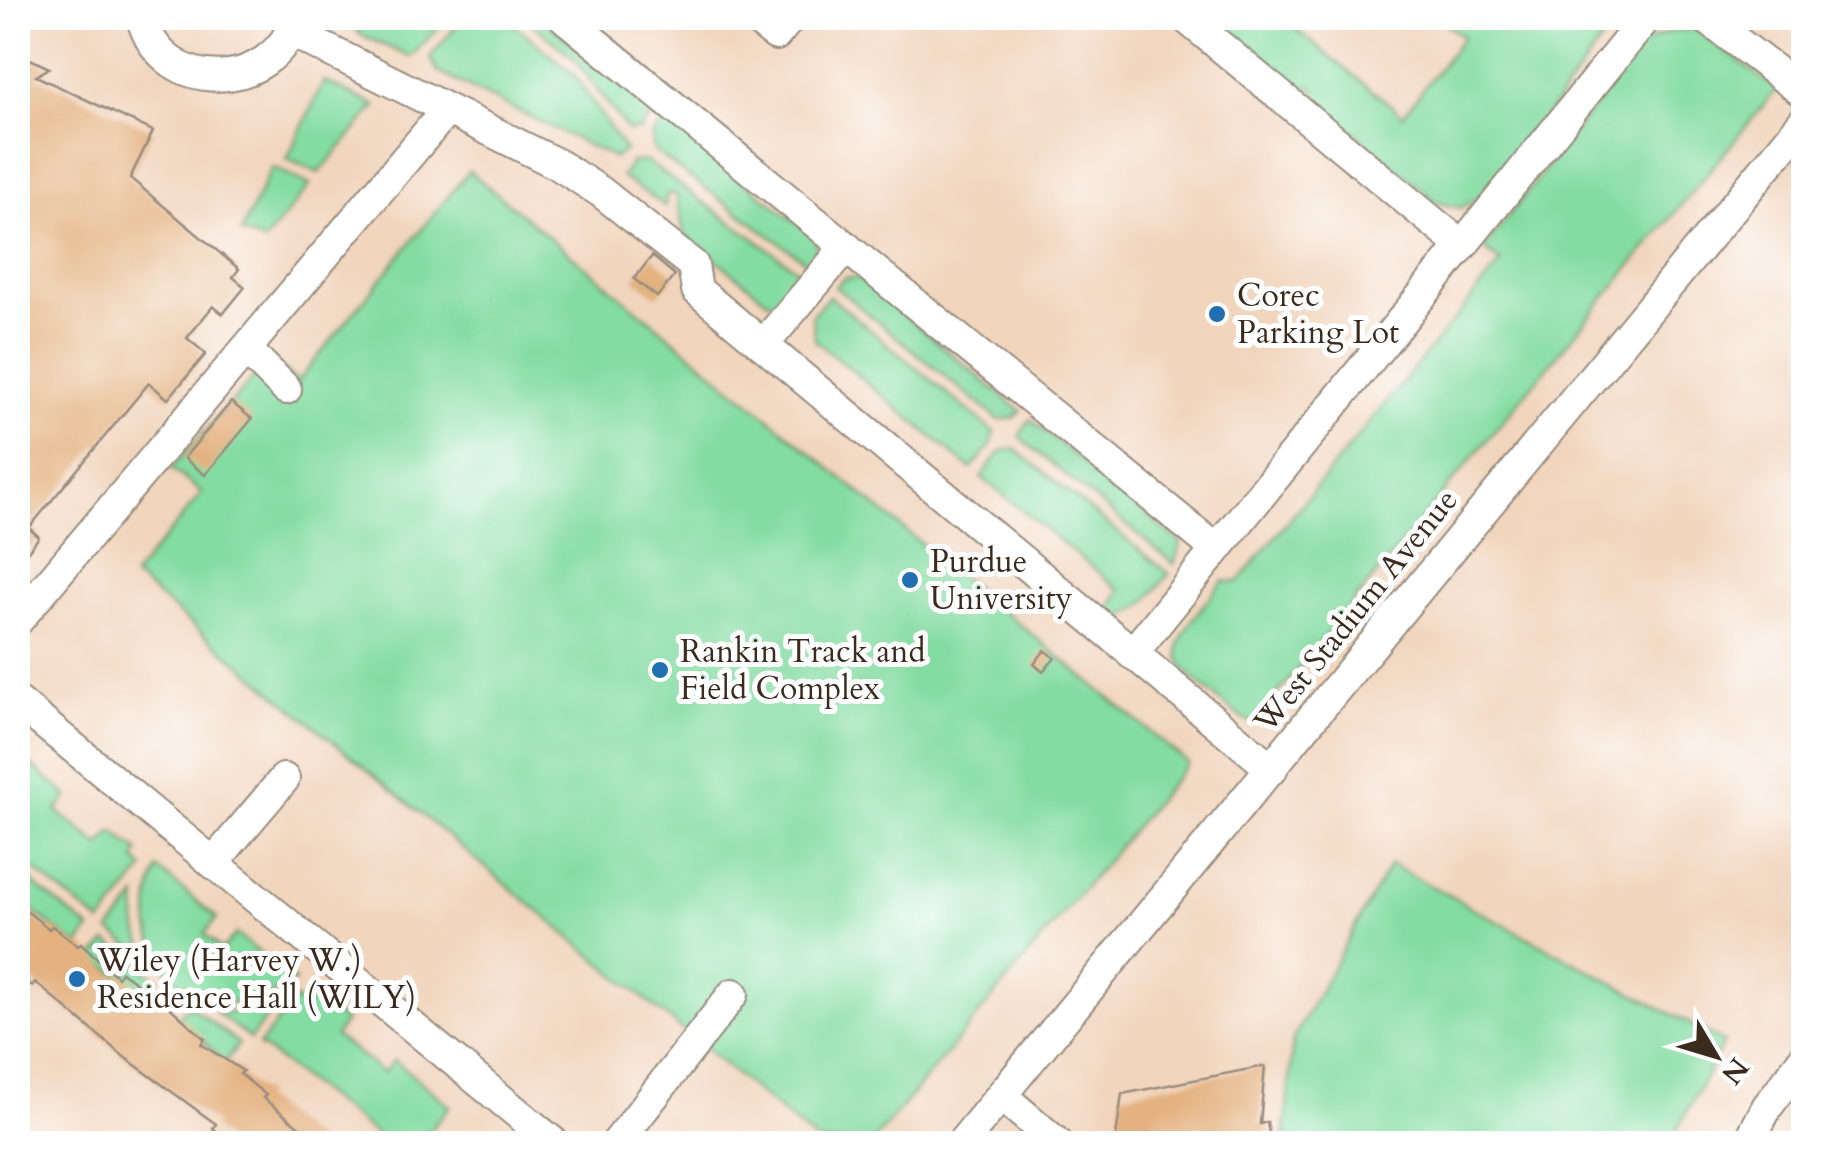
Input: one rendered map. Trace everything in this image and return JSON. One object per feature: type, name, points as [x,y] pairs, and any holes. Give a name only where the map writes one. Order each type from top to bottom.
[{"type":"street","points":[[142,18],[153,44],[169,60],[211,78],[236,76],[258,67],[278,52],[294,25],[446,111],[557,164],[601,192],[693,265],[698,290],[1272,769]]},
{"type":"street","points":[[754,18],[776,36],[790,18]]},
{"type":"street","points":[[1186,18],[1462,246]]},
{"type":"street","points":[[1132,654],[1646,18]]},
{"type":"street","points":[[1706,18],[1804,93]]},
{"type":"street","points":[[573,20],[1216,549]]},
{"type":"street","points":[[18,620],[446,111]]},
{"type":"street","name":"West Stadium Avenue","points":[[961,1144],[1804,121]]},
{"type":"street","points":[[763,345],[846,247]]},
{"type":"street","points":[[247,350],[286,388]]},
{"type":"street","points":[[18,702],[555,1144]]},
{"type":"street","points":[[212,864],[284,779]]},
{"type":"street","points":[[616,1144],[733,994]]},
{"type":"street","points":[[1748,1144],[1767,1106],[1804,1058]]},
{"type":"street","points":[[1001,1095],[1058,1144]]},
{"type":"shaded area","name":"Purdue University","points":[[18,18],[1803,18],[1803,1143],[18,1143]]},
{"type":"green space","points":[[447,18],[411,57],[361,35],[344,19]]},
{"type":"green space","points":[[463,18],[506,18],[573,73],[625,151],[614,158],[438,72],[430,57]]},
{"type":"green space","points":[[525,18],[541,18],[656,112],[641,130],[628,131],[573,57]]},
{"type":"green space","points":[[1214,18],[1282,18],[1403,115],[1463,37],[1438,18],[1618,18],[1494,188],[1461,208],[1438,203],[1312,97],[1316,91],[1310,86],[1305,92]]},
{"type":"green space","points":[[1673,30],[1697,30],[1777,89],[1253,724],[1243,719],[1185,669],[1179,657],[1187,628],[1223,581],[1238,582],[1501,263],[1484,248],[1642,44]]},
{"type":"green space","points":[[324,81],[376,106],[319,173],[287,159]]},
{"type":"green space","points":[[666,118],[816,239],[817,256],[809,264],[654,151],[652,136]]},
{"type":"green space","points":[[646,161],[802,273],[781,300],[768,301],[684,234],[676,194],[667,193],[665,206],[621,177],[632,162]]},
{"type":"green space","points":[[272,167],[310,185],[264,242],[241,232]]},
{"type":"green space","name":"Rankin Track and Field Complex","points":[[469,171],[1188,763],[872,1143],[819,1143],[133,576],[202,493],[171,468],[270,360],[298,381]]},
{"type":"green space","points":[[844,278],[859,278],[1021,411],[1013,418],[999,420],[835,287]]},
{"type":"green space","points":[[829,296],[994,432],[991,446],[971,469],[815,340],[812,315]]},
{"type":"green space","points":[[1030,419],[1181,543],[1174,564],[1025,442],[1020,435]]},
{"type":"green space","points":[[1015,449],[1169,574],[1144,604],[1120,619],[1110,608],[1120,590],[981,477],[1001,451]]},
{"type":"green space","points":[[18,754],[68,796],[57,811],[100,846],[113,832],[139,851],[135,859],[144,869],[101,923],[18,857]]},
{"type":"green space","points":[[1390,864],[1724,1042],[1670,1143],[1284,1143],[1293,1039]]},
{"type":"green space","points":[[158,869],[217,918],[204,934],[222,950],[236,934],[295,981],[263,998],[232,1003],[204,997],[180,984],[162,962],[151,935],[149,904]]},
{"type":"green space","points":[[18,871],[90,929],[78,946],[18,900]]},
{"type":"green space","points":[[137,897],[136,922],[146,958],[110,931]]},
{"type":"green space","points":[[107,942],[158,980],[148,994],[93,958]]},
{"type":"green space","points":[[313,996],[345,1021],[335,1036],[383,1073],[394,1060],[450,1106],[419,1143],[387,1143],[259,1045],[295,999],[305,1006]]},
{"type":"green space","points":[[189,1005],[239,1044],[225,1062],[178,1017]]},
{"type":"green space","points":[[274,1008],[250,1039],[217,1013]]},
{"type":"building","points":[[18,53],[49,68],[36,76],[153,131],[130,178],[239,269],[233,277],[245,287],[223,314],[213,306],[187,338],[206,354],[168,399],[149,383],[29,528],[39,537],[18,564]]},
{"type":"building","points":[[652,256],[675,275],[657,297],[634,279]]},
{"type":"building","points":[[231,402],[252,419],[205,475],[184,458]]},
{"type":"building","points":[[1045,650],[1055,658],[1043,672],[1034,664]]},
{"type":"building","points":[[18,904],[49,929],[52,926],[78,946],[81,943],[117,977],[121,972],[165,1003],[205,1039],[201,1044],[243,1071],[240,1074],[266,1095],[263,1098],[321,1144],[232,1144],[213,1128],[216,1124],[123,1056],[35,982],[32,986],[18,974]]},
{"type":"building","points":[[1265,1066],[1260,1124],[1267,1122],[1271,1144],[1115,1144],[1122,1094]]},
{"type":"place","name":"Corec Parking Lot","points":[[1217,314]]},
{"type":"place","name":"Purdue University","points":[[910,580]]},
{"type":"place","name":"Rankin Track and Field Complex","points":[[660,670]]},
{"type":"place","name":"Wiley (Harvey W.) Residence Hall (WILY)","points":[[77,979]]}]
